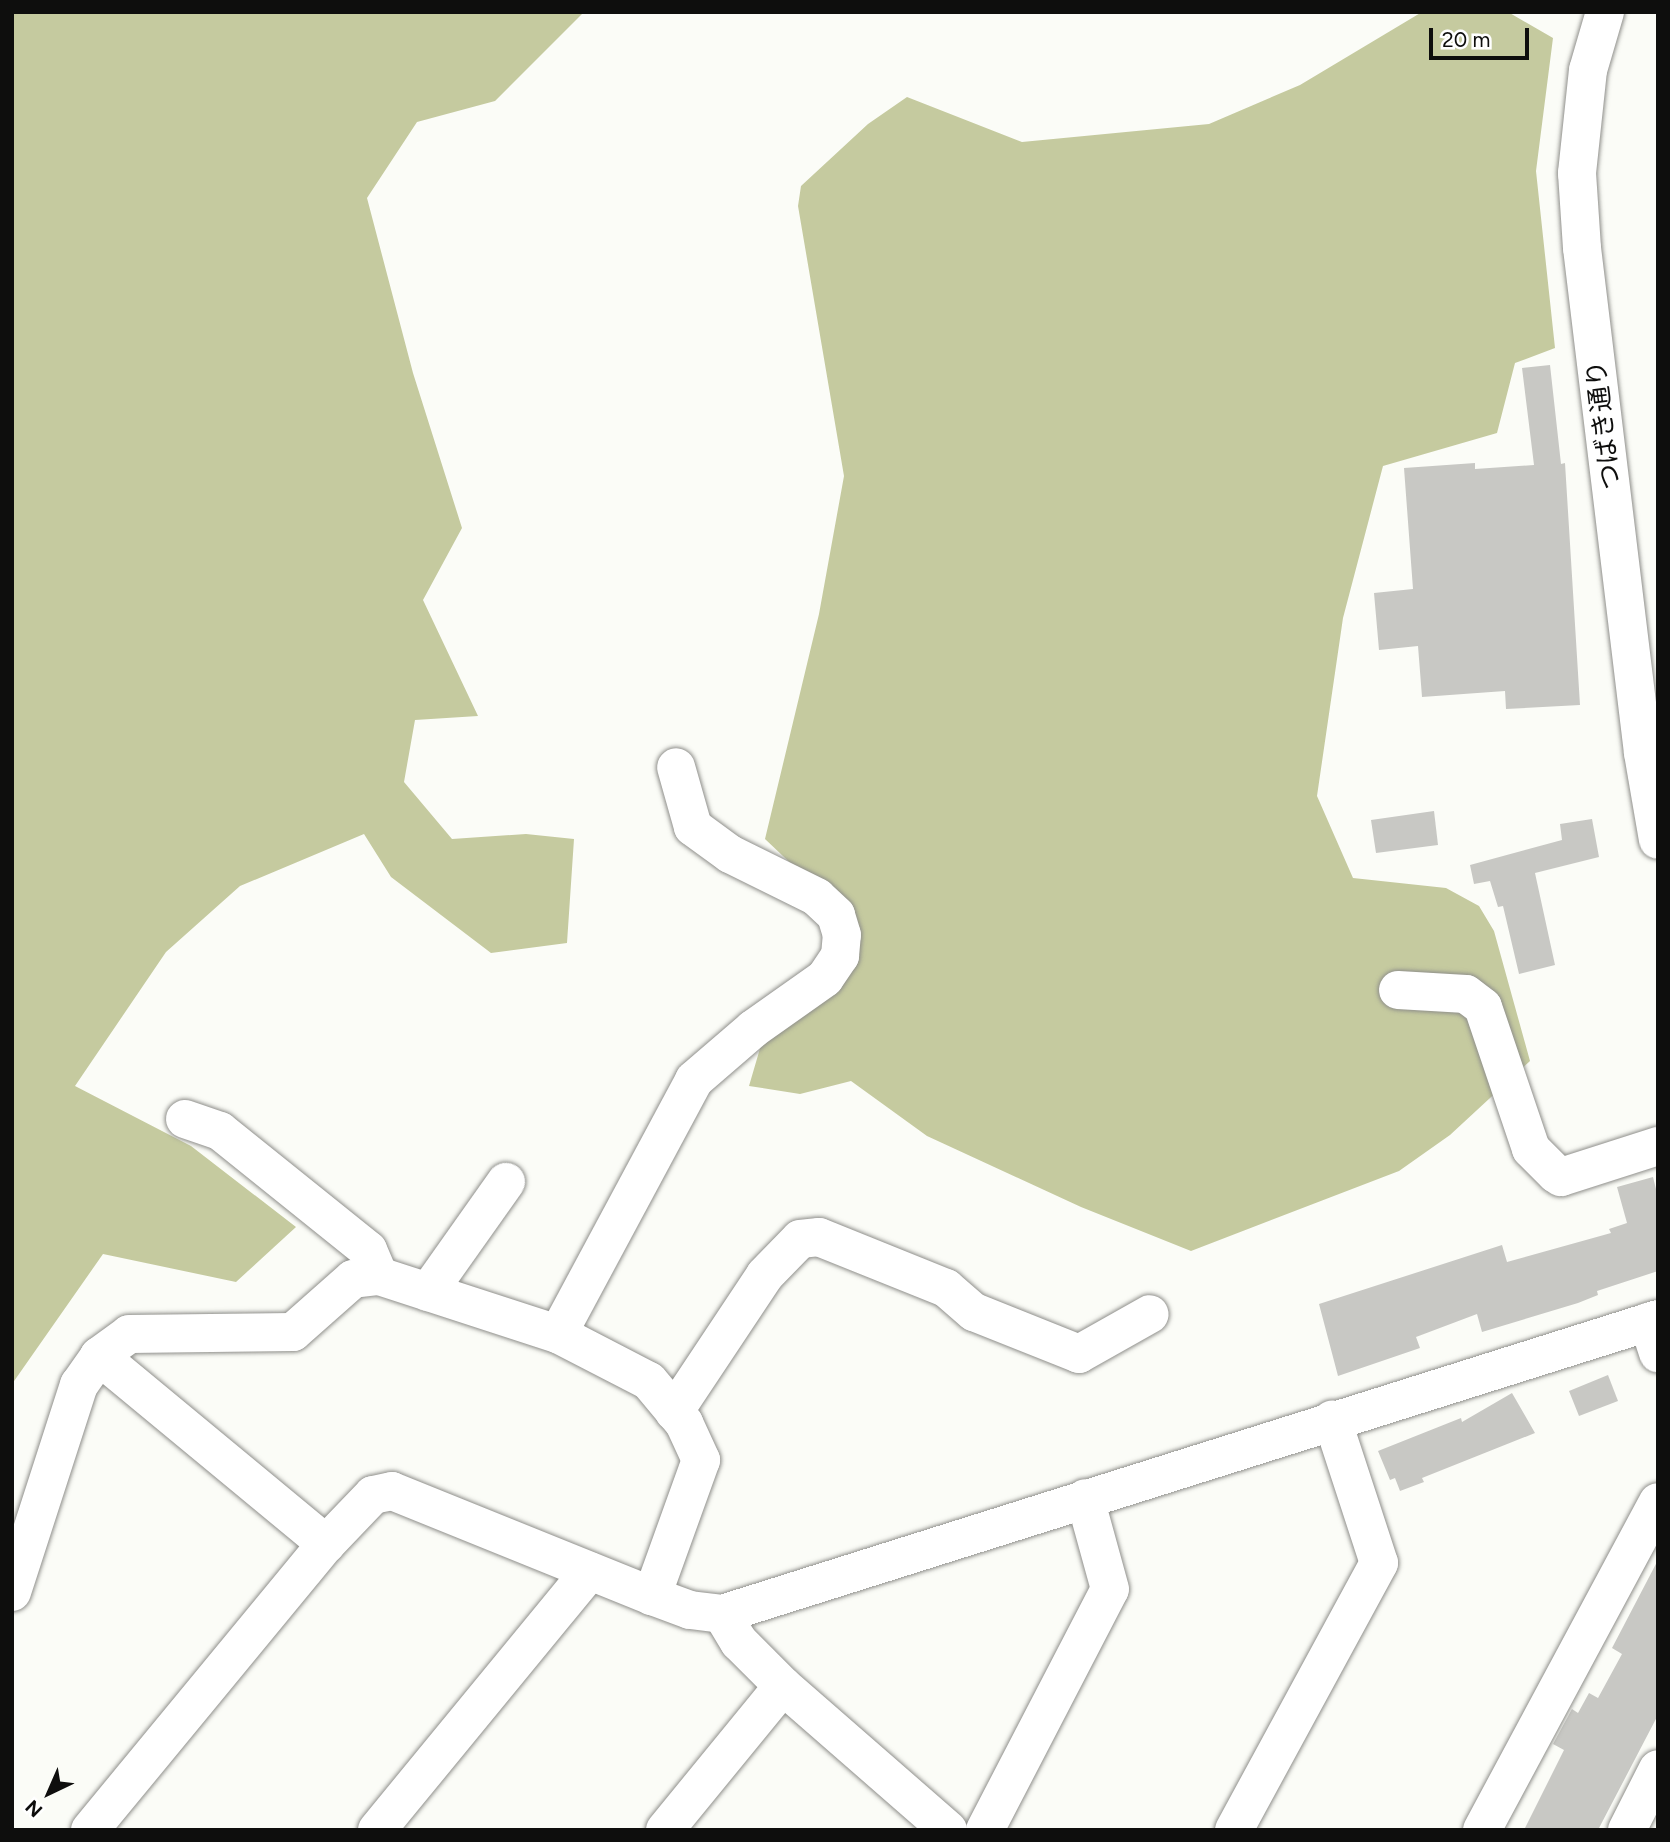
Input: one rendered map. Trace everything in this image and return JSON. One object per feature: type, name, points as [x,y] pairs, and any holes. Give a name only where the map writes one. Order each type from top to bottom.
[{"type":"street","name":"つばき通り","points":[[1605,12],[1582,109],[1579,198],[1643,753],[1658,840]]},
{"type":"street","points":[[558,1334],[694,1080],[753,1029],[804,996],[840,956],[842,935],[836,915],[817,897],[730,854],[693,827],[676,767]]},
{"type":"street","points":[[1398,990],[1466,994],[1483,1007],[1531,1149],[1556,1174],[1561,1177],[1658,1146]]},
{"type":"street","points":[[185,1119],[220,1131],[368,1250],[379,1276]]},
{"type":"street","points":[[428,1292],[506,1182]]},
{"type":"street","points":[[674,1412],[765,1275],[800,1239],[819,1237],[946,1288],[974,1312],[1079,1354],[1150,1314]]},
{"type":"street","points":[[12,1592],[79,1385],[99,1356],[129,1334],[293,1332],[353,1279],[379,1276],[558,1334],[649,1381],[674,1412],[701,1460],[652,1596]]},
{"type":"street","points":[[90,1830],[326,1545],[373,1495],[392,1491],[690,1611],[722,1614],[1332,1419],[1655,1331]]},
{"type":"street","points":[[99,1356],[326,1545]]},
{"type":"street","points":[[1234,1830],[1379,1563],[1332,1419]]},
{"type":"street","points":[[985,1830],[1110,1589],[1085,1498]]},
{"type":"street","points":[[1482,1830],[1658,1502]]},
{"type":"street","points":[[377,1830],[590,1571]]},
{"type":"street","points":[[722,1614],[739,1642],[783,1686],[948,1830]]},
{"type":"street","points":[[666,1830],[783,1686]]},
{"type":"street","points":[[1627,1830],[1658,1769]]},
{"type":"green space","points":[[12,12],[584,12],[495,101],[417,122],[367,198],[413,373],[462,528],[423,600],[478,716],[415,720],[404,782],[452,839],[526,834],[574,839],[567,943],[491,953],[391,877],[364,834],[240,886],[166,952],[75,1086],[191,1146],[296,1227],[236,1282],[103,1254],[12,1384]]},
{"type":"green space","points":[[1422,12],[1508,12],[1553,38],[1536,171],[1555,348],[1515,363],[1497,433],[1383,466],[1343,618],[1317,796],[1353,878],[1446,888],[1479,906],[1494,931],[1530,1061],[1450,1135],[1399,1171],[1191,1251],[1081,1207],[927,1136],[851,1081],[800,1094],[749,1086],[766,1028],[859,928],[765,839],[819,614],[844,476],[798,206],[801,186],[868,124],[907,97],[1022,142],[1209,124],[1300,85]]},
{"type":"building","points":[[1550,365],[1561,464],[1565,463],[1580,705],[1506,709],[1505,691],[1422,697],[1418,646],[1379,650],[1374,593],[1413,589],[1404,468],[1475,463],[1475,469],[1534,465],[1522,368]]},
{"type":"building","points":[[1434,811],[1438,845],[1376,853],[1371,820]]},
{"type":"building","points":[[1592,819],[1599,857],[1535,873],[1555,965],[1519,974],[1503,906],[1498,907],[1490,881],[1474,884],[1470,865],[1562,840],[1560,824]]},
{"type":"building","points":[[1653,1177],[1658,1197],[1658,1271],[1597,1291],[1598,1295],[1578,1303],[1482,1332],[1477,1314],[1416,1337],[1420,1348],[1338,1376],[1319,1304],[1502,1245],[1507,1262],[1611,1233],[1609,1229],[1627,1223],[1617,1187]]},
{"type":"building","points":[[1608,1375],[1618,1401],[1579,1416],[1569,1391]]},
{"type":"building","points":[[1512,1393],[1535,1433],[1422,1478],[1424,1482],[1400,1491],[1395,1478],[1390,1480],[1378,1451],[1461,1418],[1462,1422]]},
{"type":"building","points":[[1658,1560],[1658,1715],[1598,1830],[1524,1830],[1564,1750],[1553,1744],[1572,1709],[1578,1713],[1589,1693],[1598,1698],[1622,1654],[1612,1648]]}]
